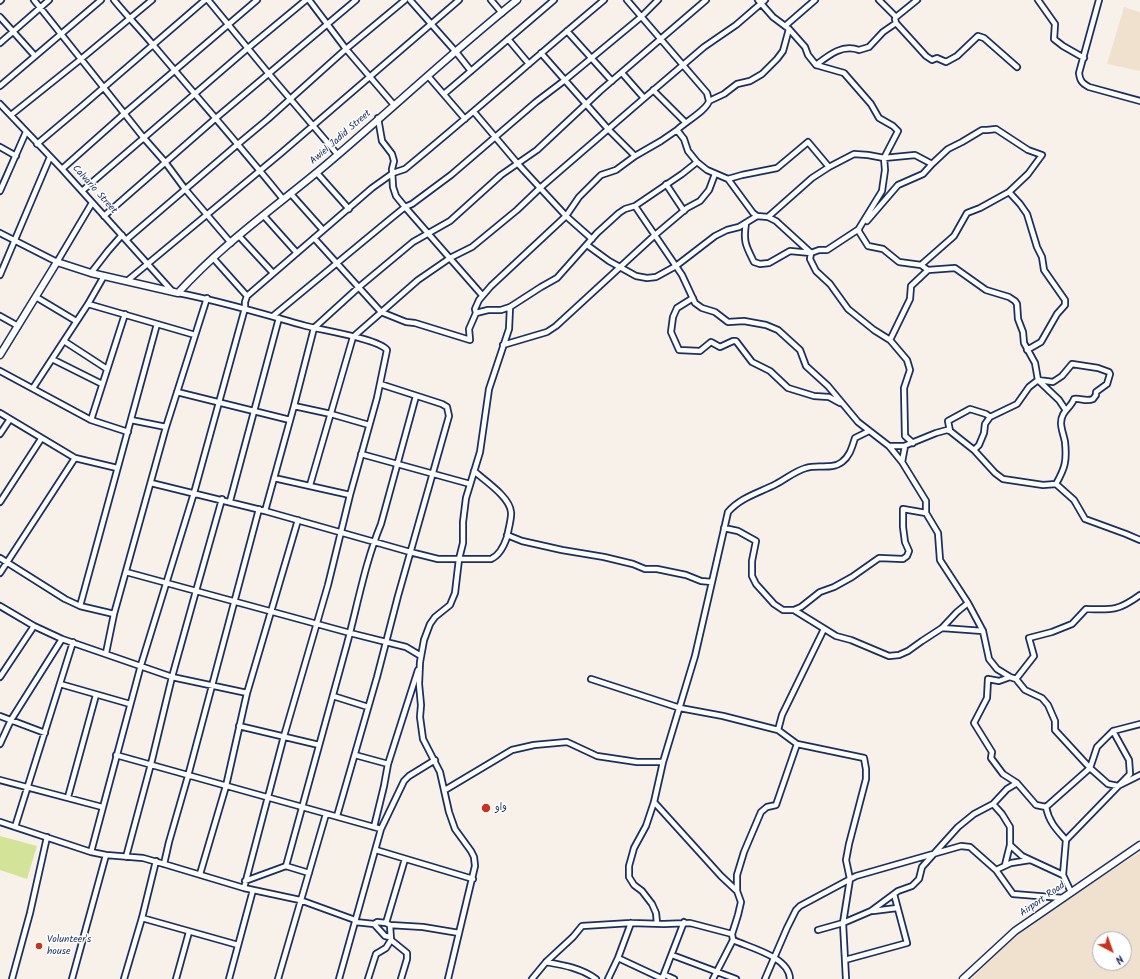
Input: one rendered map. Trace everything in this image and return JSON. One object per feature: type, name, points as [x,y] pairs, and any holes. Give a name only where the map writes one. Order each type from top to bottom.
[{"type":"street","points":[[34,0],[230,243]]},
{"type":"street","points":[[0,43],[49,0]]},
{"type":"street","points":[[0,86],[101,0]]},
{"type":"street","points":[[114,0],[216,118],[222,128],[238,144],[283,199]]},
{"type":"street","points":[[11,115],[152,0]]},
{"type":"street","points":[[37,144],[205,0]]},
{"type":"street","points":[[208,0],[229,23],[290,100],[338,155]]},
{"type":"street","points":[[62,169],[257,0]]},
{"type":"street","points":[[82,191],[248,48],[308,0],[394,105]]},
{"type":"street","points":[[104,216],[216,118],[356,0]]},
{"type":"street","points":[[126,240],[290,100],[346,48],[405,0]]},
{"type":"street","points":[[410,0],[471,71]]},
{"type":"street","points":[[127,281],[314,126],[459,0]]},
{"type":"street","points":[[491,0],[502,13]]},
{"type":"street","name":"Awiel Jadid Street","points":[[175,292],[214,259],[230,243],[338,155],[378,118],[518,0]]},
{"type":"street","points":[[444,94],[554,0]]},
{"type":"street","points":[[91,852],[140,665],[194,493],[247,296],[372,188],[393,173],[405,169],[474,112],[604,0]]},
{"type":"street","points":[[314,238],[381,312],[406,322],[415,323],[470,340],[468,329],[476,313],[475,309],[482,295],[566,216],[579,197],[601,175],[616,170],[635,156],[662,141],[685,122],[706,108],[709,101],[707,93],[628,0]]},
{"type":"street","points":[[273,316],[338,264],[405,207],[412,204],[451,175],[536,102],[641,17],[658,0]]},
{"type":"street","points":[[265,511],[314,328],[359,287],[413,242],[450,221],[501,175],[537,150],[612,81],[622,74],[706,0]]},
{"type":"street","points":[[709,101],[724,94],[737,84],[750,81],[762,74],[783,51],[787,27],[815,0]]},
{"type":"street","points":[[879,0],[896,17],[896,23],[926,56],[932,60],[936,58],[946,62],[957,56],[978,36],[984,38],[1017,67]]},
{"type":"street","points":[[896,17],[917,0]]},
{"type":"street","points":[[1038,0],[1055,24],[1054,39],[1084,58]]},
{"type":"street","points":[[1099,0],[1080,73],[1082,84],[1140,101]]},
{"type":"street","points":[[310,486],[353,337],[418,280],[450,258],[472,247],[517,210],[540,188],[653,90],[704,47],[736,24],[762,1],[773,18],[787,27],[805,47],[808,55],[816,65],[844,73],[871,104],[879,118],[893,126],[898,131],[884,158],[882,191],[858,230]]},
{"type":"street","points":[[0,17],[35,56]]},
{"type":"street","points":[[816,65],[830,54],[844,48],[859,50],[869,47],[883,32],[896,23]]},
{"type":"street","points":[[567,31],[612,81]]},
{"type":"street","points":[[508,39],[529,64]]},
{"type":"street","points":[[541,53],[608,129],[635,156]]},
{"type":"street","points":[[622,74],[644,98]]},
{"type":"street","points":[[428,76],[465,119]]},
{"type":"street","points":[[653,90],[685,122]]},
{"type":"street","name":"Calvario Street","points":[[0,104],[175,292]]},
{"type":"street","points":[[474,112],[518,164],[566,216],[592,239]]},
{"type":"street","points":[[378,118],[382,141],[392,154],[394,161],[392,169],[392,187],[396,196],[482,295]]},
{"type":"street","points":[[746,223],[744,237],[749,252],[754,262],[760,264],[769,263],[790,251],[811,253],[819,250],[827,250],[858,230],[898,186],[923,174],[948,149],[982,130],[996,129],[1028,150],[1042,155],[1028,174],[1009,192],[980,208],[967,213],[954,236],[921,265]]},
{"type":"street","points":[[677,130],[684,139],[688,150],[697,162],[715,174],[728,179],[751,211],[757,216]]},
{"type":"street","points":[[0,192],[26,132]]},
{"type":"street","points":[[728,179],[777,168],[808,142],[829,167]]},
{"type":"street","points":[[0,147],[16,156]]},
{"type":"street","points":[[768,216],[812,178],[854,154],[884,158],[915,155],[932,164]]},
{"type":"street","points":[[0,275],[50,157]]},
{"type":"street","points":[[476,313],[488,310],[501,310],[510,307],[540,287],[557,278],[592,239],[620,213],[625,209],[634,206],[682,174],[697,162]]},
{"type":"street","points":[[316,173],[349,209]]},
{"type":"street","points":[[504,345],[548,332],[556,326],[655,235],[684,211],[700,201],[707,194],[715,174]]},
{"type":"street","points":[[666,184],[684,211]]},
{"type":"street","points":[[1009,192],[1027,214],[1037,247],[1042,257],[1044,270],[1066,300],[1065,305],[1057,314],[1041,342],[1026,350]]},
{"type":"street","points":[[291,194],[323,230]]},
{"type":"street","points":[[0,355],[92,203]]},
{"type":"street","points":[[634,206],[682,275],[693,298],[699,306],[714,312],[728,322],[744,321],[766,325],[778,330],[800,350],[806,366],[828,386],[858,422],[890,446],[902,462],[926,501],[926,513],[938,533],[940,560],[968,603],[983,632],[989,659],[997,670],[1016,679],[1025,690],[1042,698],[1048,704],[1055,721],[1055,730],[1090,768],[1108,784],[1118,786],[1140,775]]},
{"type":"street","points":[[264,216],[297,253]]},
{"type":"street","points":[[587,245],[619,267],[636,276],[647,278],[656,277],[676,266],[716,236],[727,230],[739,227],[757,216],[768,216],[776,221],[811,253]]},
{"type":"street","points":[[858,230],[868,246],[883,249],[899,262],[921,265],[928,270]]},
{"type":"street","points":[[0,233],[57,262],[91,273],[245,308],[314,328],[379,344],[387,350],[380,384],[350,495],[328,585],[267,797],[244,888]]},
{"type":"street","points":[[91,273],[122,235]]},
{"type":"street","points":[[239,236],[273,273]]},
{"type":"street","points":[[811,253],[810,259],[816,271],[830,284],[848,309],[874,330],[890,340],[907,360],[910,370],[904,388],[904,429],[905,436],[913,443]]},
{"type":"street","points":[[214,259],[247,296]]},
{"type":"street","points":[[890,340],[910,299],[911,286],[928,270],[955,268],[986,290],[1009,297],[1015,301],[1017,304],[1018,319],[1023,332],[1026,350],[1035,363],[1038,380],[1059,400],[1065,410]]},
{"type":"street","points":[[33,388],[88,304],[104,276]]},
{"type":"street","points":[[36,297],[76,321]]},
{"type":"street","points":[[106,653],[114,614],[166,427],[206,298]]},
{"type":"street","points":[[693,298],[677,308],[673,317],[670,332],[679,350],[700,351],[712,342],[720,347],[736,341],[752,362],[770,371],[788,388],[814,396],[829,397],[845,406]]},
{"type":"street","points":[[88,304],[195,335]]},
{"type":"street","points":[[448,979],[475,866],[474,857],[456,829],[449,812],[440,772],[423,739],[420,723],[420,662],[430,624],[435,617],[450,605],[454,598],[458,559],[463,543],[463,522],[466,498],[480,452],[489,389],[510,329],[510,307]]},
{"type":"street","points":[[92,420],[125,314]]},
{"type":"street","points":[[0,316],[18,326]]},
{"type":"street","points":[[230,501],[278,318]]},
{"type":"street","points":[[80,606],[157,324]]},
{"type":"street","points":[[64,341],[107,369]]},
{"type":"street","points":[[52,359],[102,384]]},
{"type":"street","points":[[974,450],[979,445],[984,433],[985,424],[990,417],[1017,404],[1029,387],[1038,380],[1053,382],[1062,376],[1072,364],[1098,368],[1110,372],[1107,384],[1096,392],[1093,400],[1087,402],[1079,398],[1074,399],[1072,404],[1065,410],[1061,422],[1065,444],[1066,463],[1056,484]]},
{"type":"street","points":[[0,371],[92,420],[128,432]]},
{"type":"street","points":[[337,816],[449,416],[447,407],[442,404],[380,384]]},
{"type":"street","points":[[177,392],[290,420]]},
{"type":"street","points":[[286,866],[350,633],[361,587],[374,541],[381,524],[416,396]]},
{"type":"street","points":[[294,406],[369,425]]},
{"type":"street","points":[[950,431],[948,421],[970,409],[986,414],[990,417]]},
{"type":"street","points":[[0,413],[41,439],[75,458],[117,468]]},
{"type":"street","points":[[0,434],[10,419]]},
{"type":"street","points":[[131,420],[166,427]]},
{"type":"street","points":[[890,446],[905,446],[936,433],[947,430],[950,431],[974,450],[995,473],[1003,479],[1043,485],[1056,484],[1074,500],[1086,519],[1140,540]]},
{"type":"street","points":[[657,923],[656,913],[652,904],[642,891],[634,885],[629,877],[629,866],[634,848],[646,826],[654,802],[663,762],[695,656],[728,512],[742,499],[775,485],[806,468],[834,466],[841,463],[850,454],[855,438],[869,431]]},
{"type":"street","points":[[0,502],[41,439]]},
{"type":"street","points":[[902,462],[905,446]]},
{"type":"street","points":[[361,454],[470,484]]},
{"type":"street","points":[[0,573],[75,458]]},
{"type":"street","points":[[151,482],[230,501],[438,559],[488,560],[494,558],[501,550],[507,535],[511,512],[508,502],[500,493],[474,471]]},
{"type":"street","points":[[274,478],[350,495]]},
{"type":"street","points":[[126,856],[151,764],[172,677],[222,499]]},
{"type":"street","points":[[164,864],[259,509]]},
{"type":"street","points":[[724,528],[738,531],[756,541],[752,561],[752,576],[756,584],[774,604],[783,610],[794,610],[801,607],[820,592],[834,587],[852,577],[879,558],[903,559],[907,556],[909,551],[905,542],[903,509],[926,513]]},
{"type":"street","points":[[200,874],[226,786],[247,693],[298,520]]},
{"type":"street","points":[[507,535],[522,541],[562,550],[604,556],[645,569],[657,569],[701,581],[712,582]]},
{"type":"street","points":[[0,558],[65,599],[80,606],[114,614]]},
{"type":"street","points":[[126,572],[386,643],[406,647],[421,656]]},
{"type":"street","points":[[1016,679],[1034,656],[1029,638],[1052,632],[1072,624],[1086,609],[1118,609],[1140,595]]},
{"type":"street","points":[[794,610],[836,636],[866,646],[889,656],[899,655],[908,651],[942,628],[968,603]]},
{"type":"street","points":[[0,606],[34,626],[62,639],[172,677],[247,693]]},
{"type":"street","points":[[0,677],[34,626]]},
{"type":"street","points":[[942,628],[983,632]]},
{"type":"street","points":[[778,730],[782,716],[824,629]]},
{"type":"street","points":[[0,744],[11,720],[62,639]]},
{"type":"street","points":[[15,827],[73,642]]},
{"type":"street","points":[[374,827],[388,764],[420,662]]},
{"type":"street","points":[[1010,677],[999,681],[988,679],[987,698],[974,723],[992,752],[991,758],[1004,774],[1018,783],[1036,805],[1046,807]]},
{"type":"street","points":[[591,679],[680,708],[723,716],[778,730],[797,744],[864,758],[866,779],[846,860],[850,879],[843,923],[846,979]]},
{"type":"street","points":[[60,684],[130,704]]},
{"type":"street","points":[[68,797],[96,695]]},
{"type":"street","points":[[333,696],[368,707]]},
{"type":"street","points":[[0,716],[45,733]]},
{"type":"street","points":[[1046,807],[1090,768],[1097,747],[1113,731],[1140,724]]},
{"type":"street","points":[[239,726],[319,745]]},
{"type":"street","points":[[1071,892],[1063,875],[1066,840],[1130,774],[1129,760],[1113,731]]},
{"type":"street","points":[[445,790],[512,750],[534,745],[567,742],[597,756],[637,762],[663,762]]},
{"type":"street","points":[[714,979],[733,940],[732,934],[741,902],[737,891],[737,875],[744,852],[761,812],[767,807],[776,805],[797,744]]},
{"type":"street","points":[[116,755],[381,829]]},
{"type":"street","points":[[355,755],[388,764]]},
{"type":"street","points":[[339,979],[381,829],[404,781],[409,776],[435,760]]},
{"type":"street","points":[[0,780],[102,807]]},
{"type":"street","points":[[818,930],[843,923],[871,911],[898,891],[912,886],[919,878],[922,867],[958,827],[974,814],[992,804],[1007,789],[1018,783]]},
{"type":"street","points":[[654,802],[721,876],[737,891]]},
{"type":"street","points":[[992,804],[1002,814],[1010,827],[1010,845],[1005,865]]},
{"type":"street","points":[[1046,807],[1048,817],[1053,826],[1066,840]]},
{"type":"street","points":[[278,979],[326,814]]},
{"type":"street","points":[[0,822],[106,856],[143,858],[244,888],[300,900],[355,921],[374,924],[376,922],[423,926],[459,933]]},
{"type":"street","points":[[12,979],[30,913],[47,837]]},
{"type":"street","points":[[1010,845],[1022,856],[1063,875]]},
{"type":"street","name":"Airport Road","points":[[964,979],[1015,931],[1140,845]]},
{"type":"street","points":[[764,979],[796,910],[800,906],[850,879],[874,870],[933,855],[961,846],[970,847],[996,870],[1013,894],[1063,898]]},
{"type":"street","points":[[376,850],[473,878]]},
{"type":"street","points":[[72,979],[106,856]]},
{"type":"street","points":[[368,979],[376,954],[386,948],[391,938],[388,924],[405,859]]},
{"type":"street","points":[[996,870],[1005,865],[1031,860]]},
{"type":"street","points":[[124,979],[142,918],[156,862]]},
{"type":"street","points":[[245,881],[286,866],[310,873]]},
{"type":"street","points":[[229,979],[253,890]]},
{"type":"street","points":[[845,960],[907,943],[894,894]]},
{"type":"street","points":[[871,911],[897,908]]},
{"type":"street","points":[[142,918],[238,945]]},
{"type":"street","points":[[532,979],[546,962],[556,954],[582,926],[684,922],[732,934]]},
{"type":"street","points":[[663,978],[684,922]]},
{"type":"street","points":[[608,979],[618,958],[631,923]]},
{"type":"street","points":[[374,924],[385,936],[391,938],[407,953],[407,959],[401,979]]},
{"type":"street","points":[[176,979],[189,932]]},
{"type":"street","points":[[733,940],[774,957],[782,962],[787,968],[790,979]]},
{"type":"street","points":[[672,955],[736,979]]},
{"type":"street","points":[[618,958],[663,978],[674,979]]},
{"type":"street","points":[[546,962],[567,966],[590,974],[596,979]]},
{"type":"shaded area","points":[[1124,7],[1140,12],[1140,71],[1107,64]]},
{"type":"shaded area","points":[[1140,852],[1140,979],[971,979],[1016,936],[1052,908]]},
{"type":"green space","points":[[0,836],[37,846],[27,879],[0,870]]},
{"type":"place","name":"واو","points":[[486,808]]},
{"type":"place","name":"Volunteer's house","points":[[39,946]]}]
